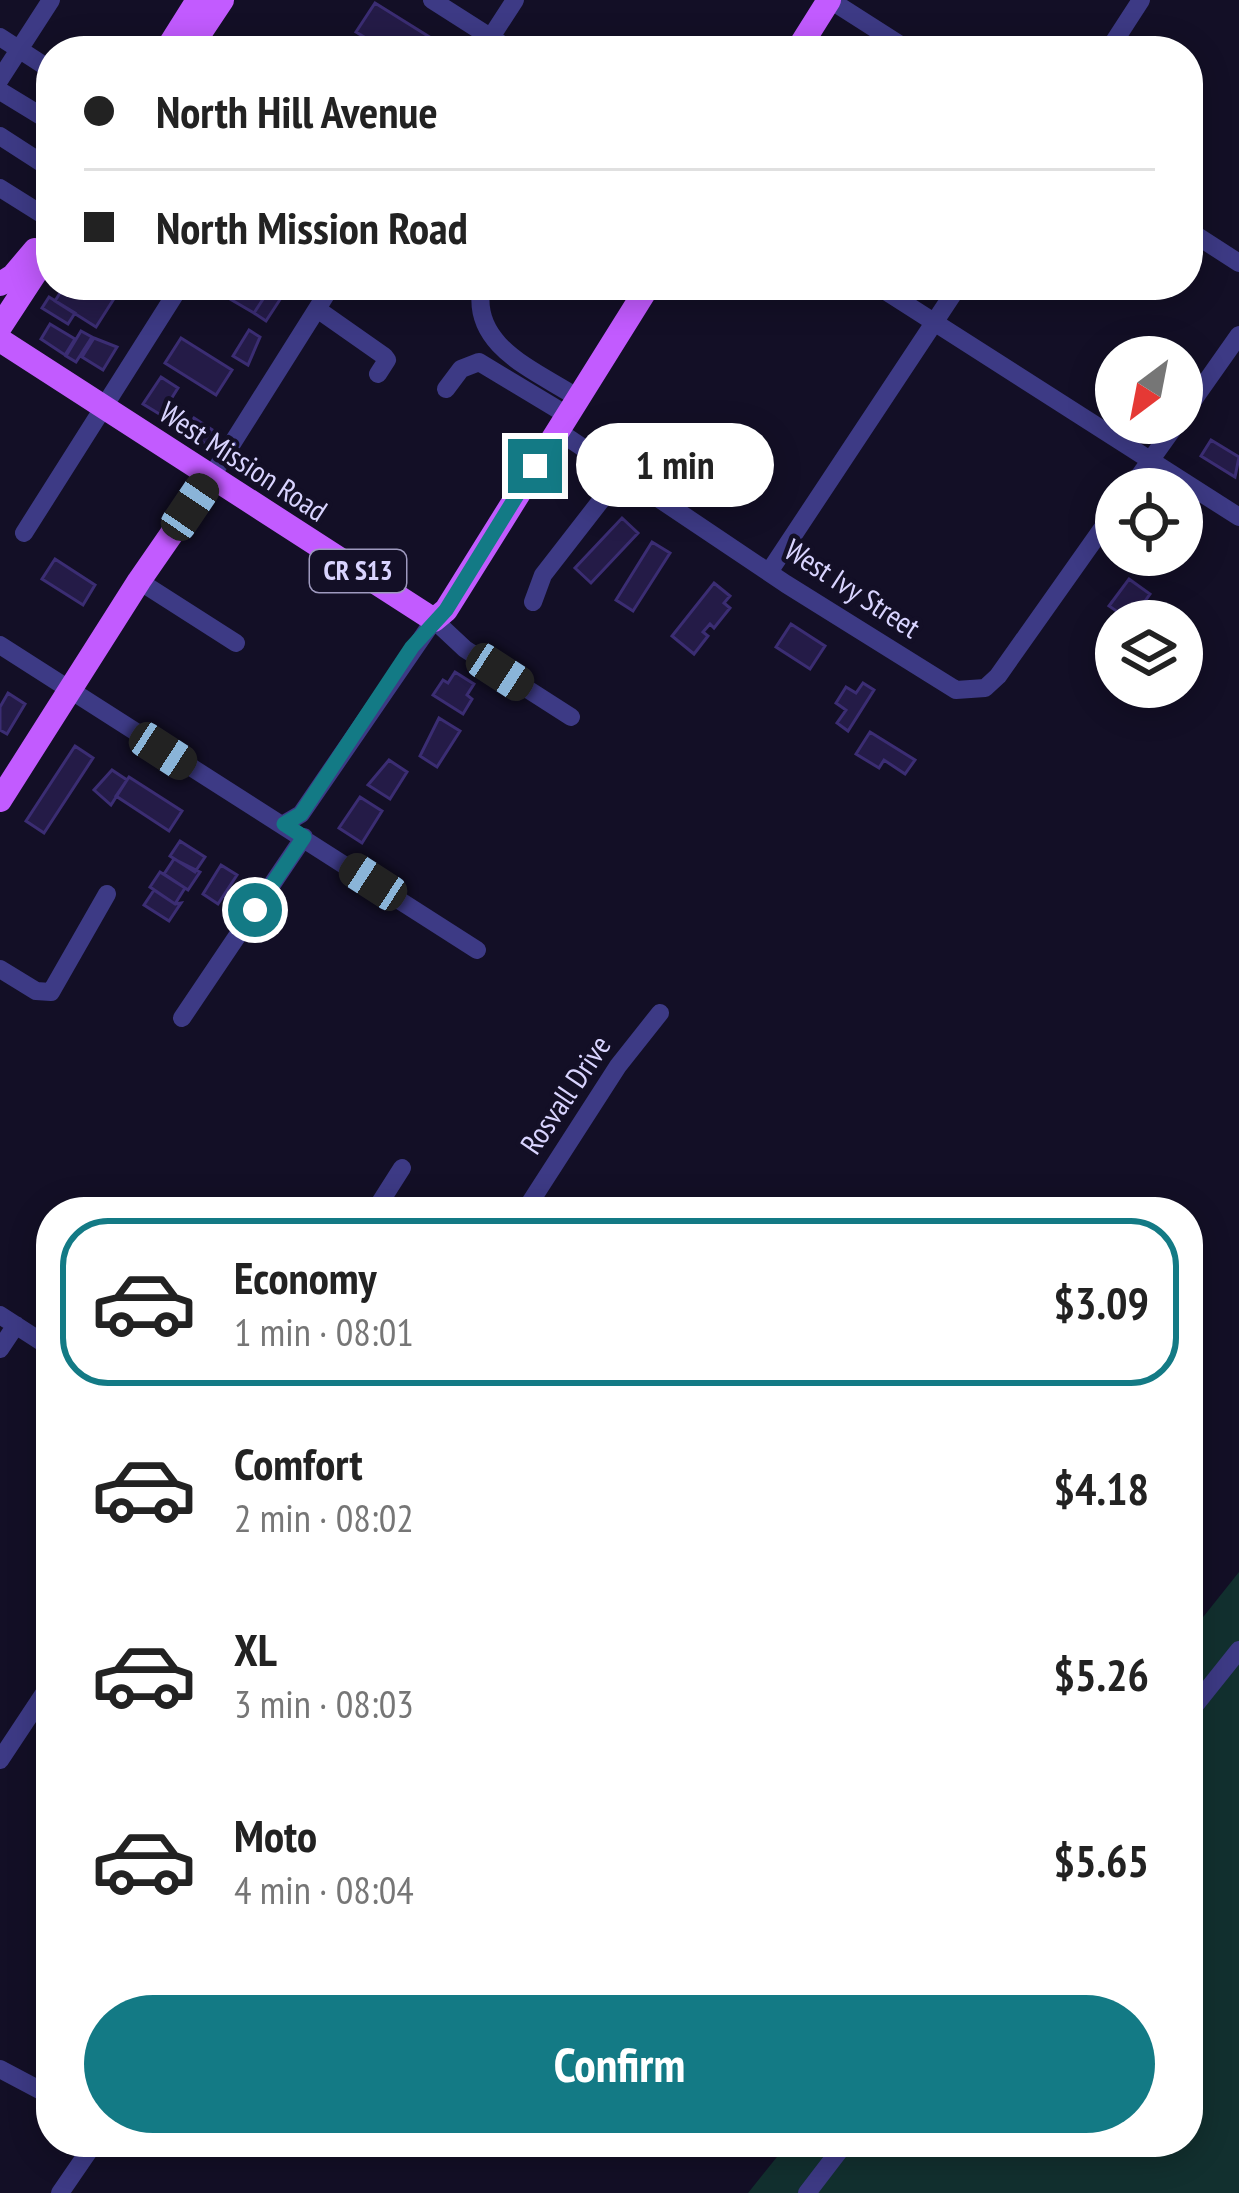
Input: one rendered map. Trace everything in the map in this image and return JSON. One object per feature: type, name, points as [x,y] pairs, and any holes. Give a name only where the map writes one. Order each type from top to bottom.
[{"type":"main road","points":[[175,36],[198,0]]},
{"type":"main road","points":[[198,36],[222,0]]},
{"type":"main road","points":[[806,36],[830,0]]},
{"type":"main road","points":[[0,284],[36,248]]},
{"type":"main road","points":[[0,327],[36,272]]},
{"type":"main road","name":"CR S13","points":[[434,620],[446,610],[640,300]]},
{"type":"main road","name":"West Mission Road","points":[[0,340],[434,620]]},
{"type":"main road","points":[[0,800],[211,477]]},
{"type":"street","points":[[0,79],[51,0]]},
{"type":"street","points":[[432,0],[477,36]]},
{"type":"street","points":[[492,36],[515,0]]},
{"type":"street","points":[[830,0],[886,36]]},
{"type":"street","points":[[1118,36],[1141,0]]},
{"type":"street","points":[[0,37],[36,61]]},
{"type":"street","points":[[0,91],[36,113]]},
{"type":"street","points":[[0,136],[36,159]]},
{"type":"street","points":[[0,188],[36,211]]},
{"type":"street","points":[[1203,240],[1239,263]]},
{"type":"street","points":[[23,533],[171,300]]},
{"type":"street","points":[[211,477],[323,300]]},
{"type":"street","points":[[479,300],[483,325],[495,344],[568,414]]},
{"type":"street","points":[[899,300],[1239,517]]},
{"type":"street","points":[[769,572],[950,300]]},
{"type":"street","points":[[317,309],[384,356],[387,361],[378,374]]},
{"type":"street","points":[[1203,386],[1239,335]]},
{"type":"street","points":[[446,389],[460,369],[479,362],[568,414]]},
{"type":"street","name":"West Ivy Street","points":[[568,414],[623,472],[769,572],[956,690],[985,688],[998,676],[1095,539]]},
{"type":"street","points":[[1144,468],[1162,444]]},
{"type":"street","points":[[533,602],[543,575],[623,472]]},
{"type":"street","points":[[139,581],[236,644]]},
{"type":"street","points":[[284,824],[301,814],[434,620]]},
{"type":"street","name":"West Mission Road","points":[[434,620],[466,649],[571,717]]},
{"type":"street","points":[[0,645],[477,950]]},
{"type":"street","points":[[182,1018],[304,837]]},
{"type":"street","points":[[0,969],[36,992],[51,992],[107,894]]},
{"type":"street","name":"Rosvall Drive","points":[[534,1197],[618,1066],[660,1013]]},
{"type":"street","points":[[383,1197],[401,1168]]},
{"type":"street","points":[[0,1349],[8,1320],[36,1338]]},
{"type":"street","points":[[1203,1695],[1239,1650]]},
{"type":"street","points":[[0,1760],[36,1711]]},
{"type":"street","points":[[0,2069],[36,2088]]},
{"type":"street","points":[[60,2193],[85,2157]]},
{"type":"street","points":[[807,2193],[835,2157]]},
{"type":"green space","points":[[1239,1572],[1239,2193],[748,2193],[777,2157],[1203,2157],[1203,1617]]},
{"type":"building","points":[[375,3],[428,36],[363,36],[356,32]]},
{"type":"building","points":[[47,300],[54,300],[75,313],[68,324],[42,308]]},
{"type":"building","points":[[56,300],[113,300],[96,327]]},
{"type":"building","points":[[232,300],[262,300],[254,313]]},
{"type":"building","points":[[262,300],[280,300],[266,321],[254,313]]},
{"type":"building","points":[[50,324],[75,339],[65,355],[41,339]]},
{"type":"building","points":[[249,330],[260,337],[248,365],[233,356]]},
{"type":"building","points":[[81,331],[92,337],[76,362],[66,356]]},
{"type":"building","points":[[94,338],[117,347],[103,370],[82,357]]},
{"type":"building","points":[[181,338],[232,370],[216,395],[165,363]]},
{"type":"building","points":[[161,377],[178,388],[161,415],[143,404]]},
{"type":"building","points":[[194,418],[214,431],[206,444],[185,431]]},
{"type":"building","points":[[1211,440],[1239,457],[1235,477],[1201,456]]},
{"type":"building","points":[[622,518],[638,533],[591,583],[575,568]]},
{"type":"building","points":[[652,542],[670,553],[633,611],[616,600]]},
{"type":"building","points":[[55,559],[95,585],[83,605],[42,579]]},
{"type":"building","points":[[1129,579],[1150,594],[1146,600],[1113,600]]},
{"type":"building","points":[[714,583],[730,596],[724,603],[730,608],[714,628],[710,624],[703,632],[708,636],[694,654],[672,636]]},
{"type":"building","points":[[791,624],[825,646],[810,669],[776,647]]},
{"type":"building","points":[[455,672],[474,684],[463,714],[433,695]]},
{"type":"building","points":[[863,683],[874,690],[848,731],[837,723],[846,710],[836,703],[846,687],[856,693]]},
{"type":"building","points":[[8,693],[25,704],[7,734],[0,730],[0,707]]},
{"type":"building","points":[[439,718],[460,731],[437,767],[420,756]]},
{"type":"building","points":[[870,732],[915,760],[905,774],[884,760],[879,768],[856,754]]},
{"type":"building","points":[[75,746],[93,758],[44,833],[26,821]]},
{"type":"building","points":[[389,760],[407,772],[390,799],[368,785]]},
{"type":"building","points":[[112,770],[127,780],[111,805],[94,790]]},
{"type":"building","points":[[129,777],[182,811],[169,831],[116,796]]},
{"type":"building","points":[[360,797],[382,811],[362,843],[339,828]]},
{"type":"building","points":[[180,841],[205,857],[195,872],[170,856]]},
{"type":"building","points":[[174,859],[200,872],[188,890],[164,874]]},
{"type":"building","points":[[221,865],[237,875],[218,904],[203,894]]},
{"type":"building","points":[[160,872],[185,888],[175,904],[150,887]]},
{"type":"building","points":[[154,890],[181,903],[169,921],[144,905]]},
{"type":"route","points":[[255,910],[304,837],[284,824],[301,814],[412,647],[446,610],[535,466]]}]
